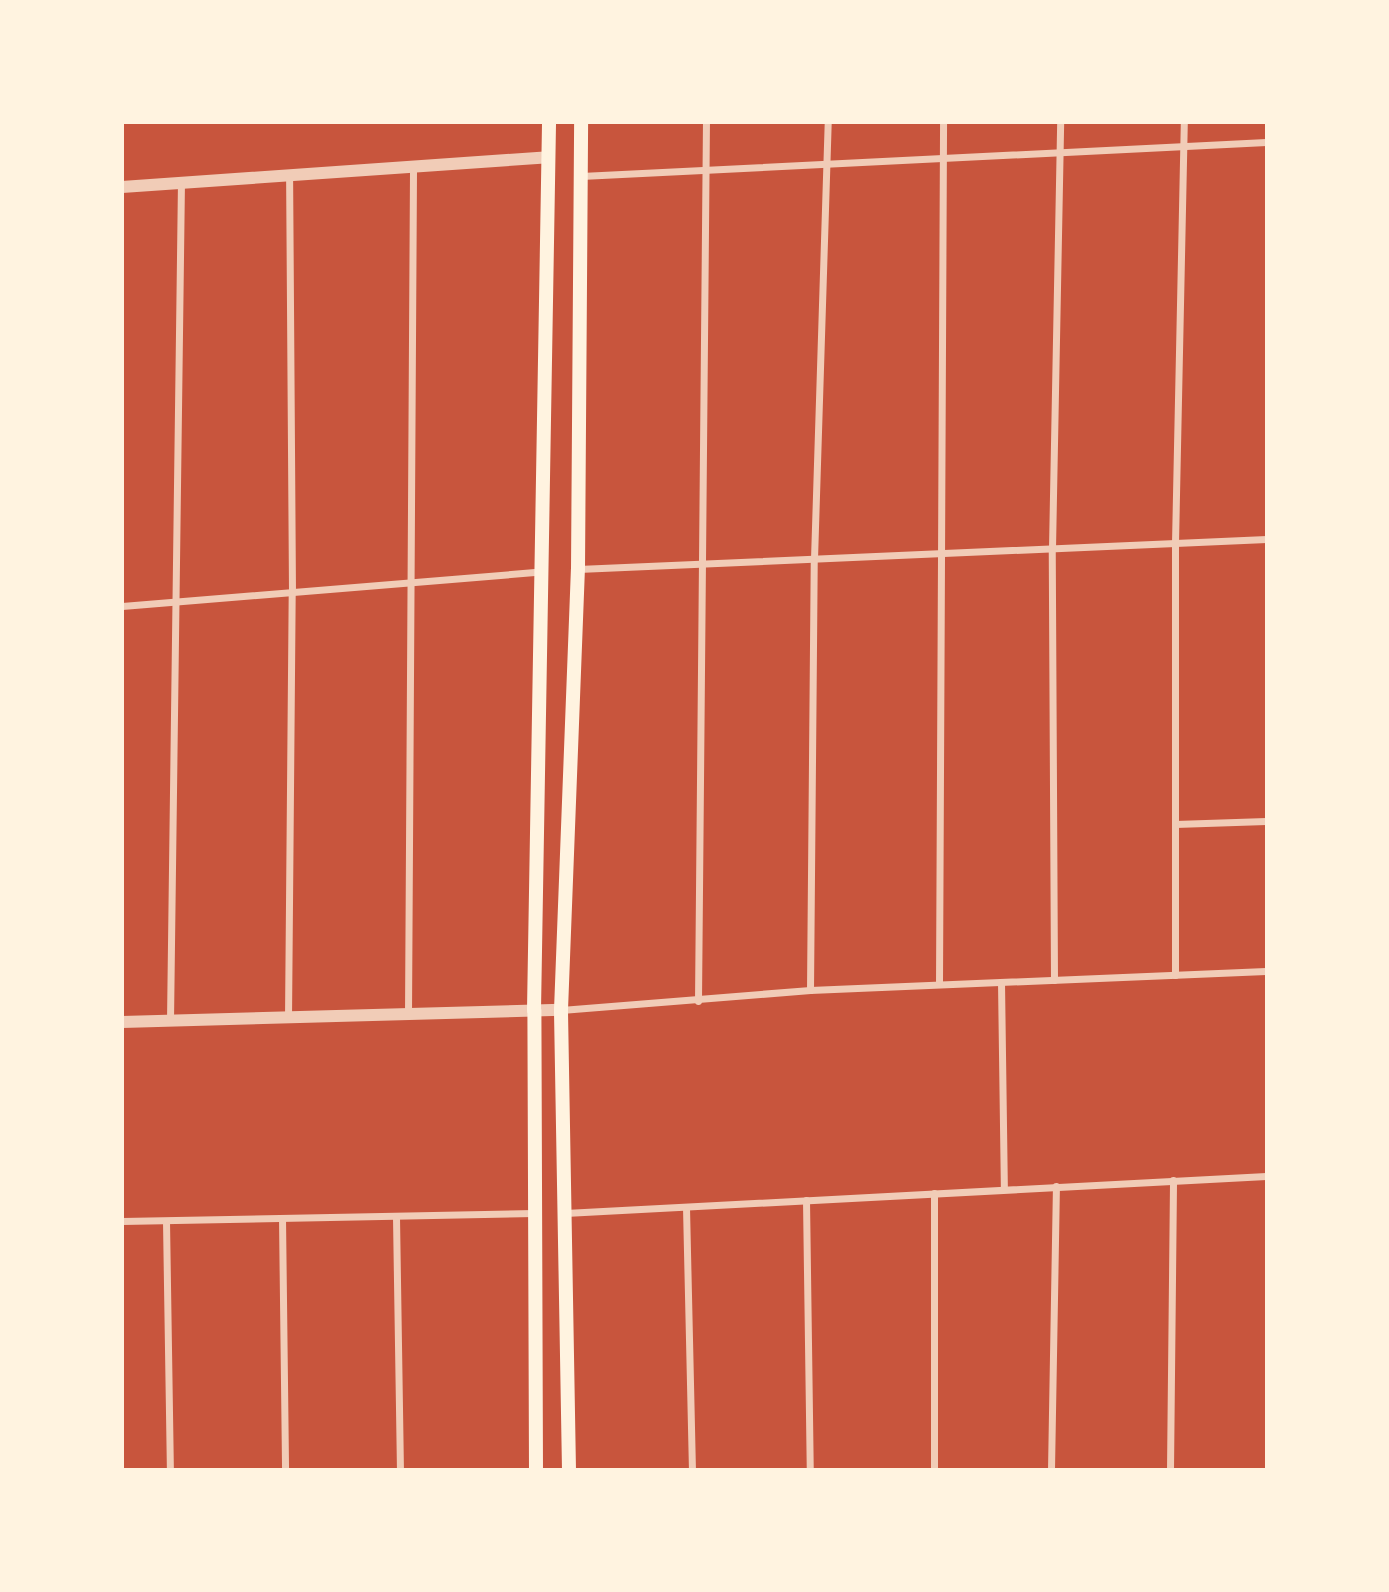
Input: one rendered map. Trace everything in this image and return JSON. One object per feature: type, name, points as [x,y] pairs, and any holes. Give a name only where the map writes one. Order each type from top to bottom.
[{"type":"main road","points":[[536,1469],[534,1010],[545,571],[549,122]]},
{"type":"main road","points":[[569,1469],[562,1010],[578,569],[582,122]]},
{"type":"street","points":[[698,1001],[699,564],[706,122]]},
{"type":"street","points":[[810,990],[814,559],[828,122]]},
{"type":"street","points":[[939,984],[943,122]]},
{"type":"street","points":[[1054,980],[1052,548],[1060,122]]},
{"type":"street","points":[[1175,975],[1175,542],[1184,122]]},
{"type":"street","points":[[581,176],[1266,142]]},
{"type":"street","points":[[122,187],[548,157]]},
{"type":"street","points":[[408,1014],[413,166]]},
{"type":"street","points":[[288,1018],[292,592],[289,175]]},
{"type":"street","points":[[170,1021],[181,184]]},
{"type":"street","points":[[578,569],[1266,539]]},
{"type":"street","points":[[122,606],[545,571]]},
{"type":"street","points":[[1175,824],[1266,821]]},
{"type":"street","points":[[122,1022],[562,1010],[810,990],[1266,971]]},
{"type":"street","points":[[1002,982],[1004,1188]]},
{"type":"street","points":[[565,1213],[1266,1176]]},
{"type":"street","points":[[1170,1469],[1174,1181]]},
{"type":"street","points":[[1051,1469],[1056,1186]]},
{"type":"street","points":[[934,1192],[934,1469]]},
{"type":"street","points":[[806,1200],[810,1469]]},
{"type":"street","points":[[686,1207],[692,1469]]},
{"type":"street","points":[[122,1222],[534,1213]]},
{"type":"street","points":[[396,1216],[400,1469]]},
{"type":"street","points":[[282,1218],[285,1469]]},
{"type":"street","points":[[166,1221],[170,1469]]}]
